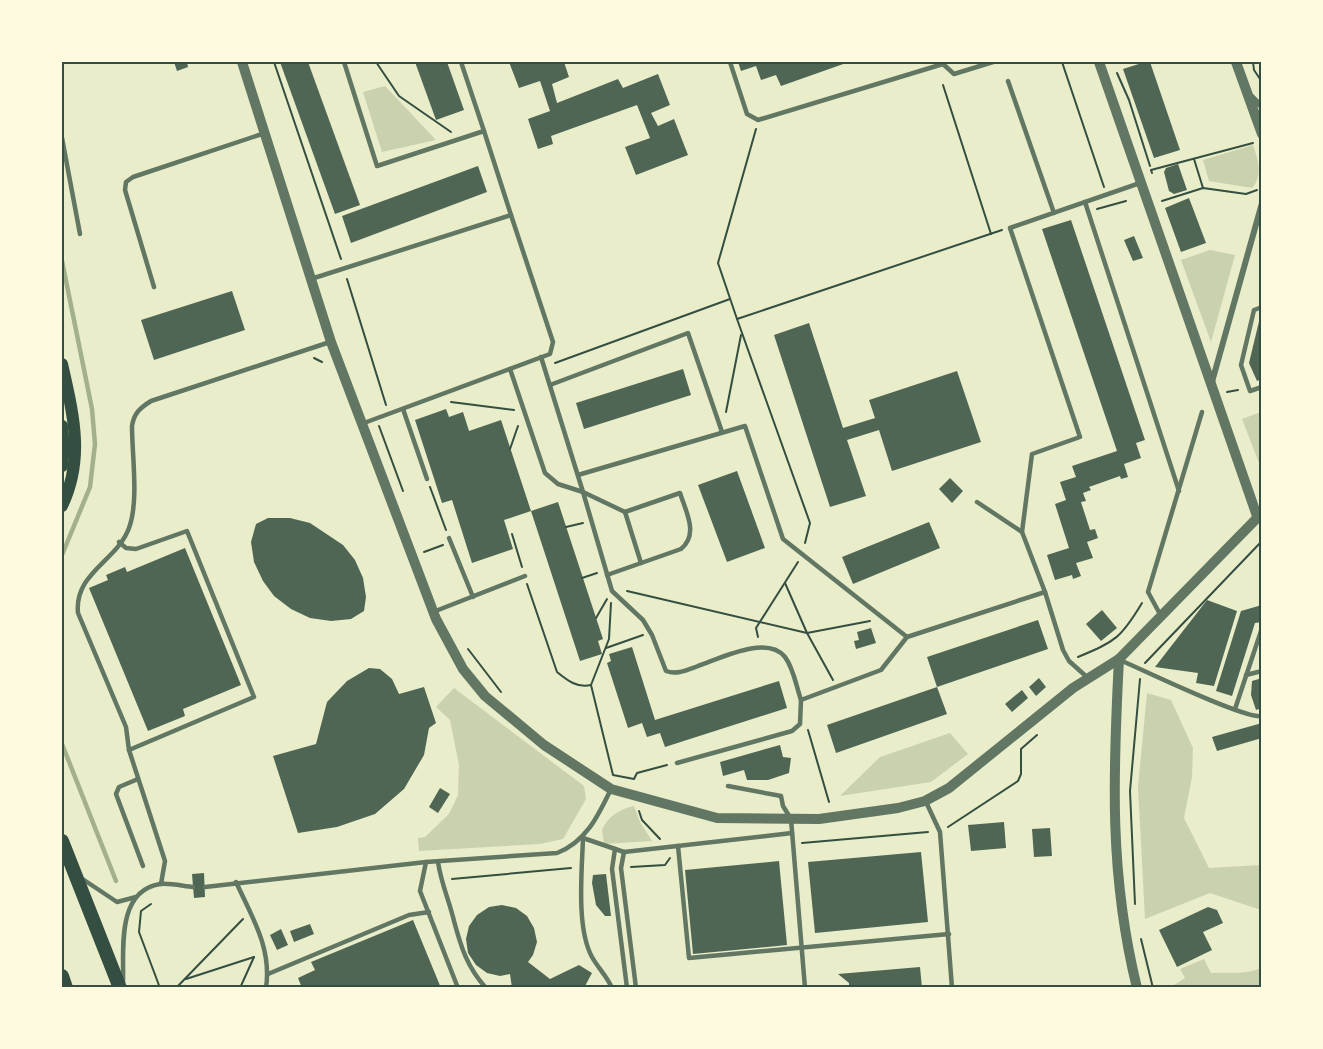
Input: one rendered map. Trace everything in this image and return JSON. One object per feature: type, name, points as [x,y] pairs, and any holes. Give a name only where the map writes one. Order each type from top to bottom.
[{"type":"highway","points":[[62,841],[121,987]]},
{"type":"highway","points":[[62,976],[66,987]]},
{"type":"main road","points":[[62,364],[74,420],[76,447],[74,471],[62,506]]},
{"type":"main road","points":[[62,426],[64,447],[62,466]]},
{"type":"street","points":[[242,62],[331,342],[434,612],[451,650],[485,696],[544,745],[611,789],[717,818],[791,819],[819,819],[926,801],[949,788],[1089,678],[1119,659],[1259,515],[1211,385],[1099,62]]},
{"type":"street","points":[[1236,62],[1262,134]]},
{"type":"street","points":[[1246,90],[1262,107]]},
{"type":"street","points":[[1211,385],[1262,203]]},
{"type":"street","points":[[1119,659],[1113,795],[1114,839],[1128,951],[1137,987]]},
{"type":"lane","points":[[344,62],[377,166],[484,131]]},
{"type":"lane","points":[[361,424],[550,354],[554,342],[461,62]]},
{"type":"lane","points":[[730,62],[747,114],[758,120],[943,63],[954,74],[993,62]]},
{"type":"lane","points":[[1008,81],[1054,213]]},
{"type":"lane","points":[[154,287],[125,190],[126,182],[133,177],[264,133]]},
{"type":"lane","points":[[62,138],[80,234]]},
{"type":"lane","points":[[1089,678],[1069,661],[1022,532],[1032,454],[1080,437],[1010,228],[1141,182]]},
{"type":"lane","points":[[1085,202],[1179,491]]},
{"type":"lane","points":[[311,279],[511,214]]},
{"type":"lane","points":[[1262,307],[1254,310],[1241,365],[1250,391],[1262,387]]},
{"type":"lane","points":[[550,385],[688,333],[722,432]]},
{"type":"lane","points":[[161,884],[165,861],[129,750],[126,727],[78,613],[78,593],[128,531],[132,516],[132,426],[134,416],[140,408],[151,401],[331,342]]},
{"type":"lane","points":[[541,357],[612,591],[643,620],[651,633],[663,666],[673,674],[750,648],[760,647],[770,648],[783,654],[789,664],[801,700],[800,724],[792,731],[677,763]]},
{"type":"lane","points":[[510,369],[545,473],[558,484],[583,492],[625,512],[680,493],[691,525],[687,544],[681,549],[641,563],[606,572]]},
{"type":"lane","points":[[403,409],[427,479]]},
{"type":"lane","points":[[1161,616],[1148,592],[1202,412]]},
{"type":"lane","points":[[578,475],[745,426],[783,538],[907,637]]},
{"type":"lane","points":[[977,502],[1022,532]]},
{"type":"lane","points":[[625,512],[641,563]]},
{"type":"lane","points":[[119,542],[126,548],[136,549],[187,531],[254,697],[129,750]]},
{"type":"lane","points":[[450,540],[473,597]]},
{"type":"lane","points":[[434,612],[525,576]]},
{"type":"lane","points":[[801,700],[881,670],[907,637],[1045,592]]},
{"type":"lane","points":[[1235,709],[1262,628]]},
{"type":"lane","points":[[1119,659],[1235,709],[1256,717],[1262,716]]},
{"type":"lane","points":[[1246,675],[1262,671]]},
{"type":"lane","points":[[138,779],[119,787],[116,794],[142,866]]},
{"type":"lane","points":[[728,786],[781,796],[783,806],[791,819],[805,987]]},
{"type":"lane","points":[[205,887],[426,862],[557,853],[570,848],[583,837],[611,789]]},
{"type":"lane","points":[[926,801],[940,832],[952,987]]},
{"type":"lane","points":[[583,837],[624,852],[792,833]]},
{"type":"lane","points":[[583,837],[582,910],[586,939],[591,957],[612,987]]},
{"type":"lane","points":[[678,846],[689,958],[949,934]]},
{"type":"lane","points":[[615,849],[612,869],[627,987]]},
{"type":"lane","points":[[624,852],[621,868],[636,987]]},
{"type":"lane","points":[[426,862],[420,891],[458,987]]},
{"type":"lane","points":[[438,862],[441,884],[466,960],[474,975],[486,987]]},
{"type":"lane","points":[[74,873],[117,902],[138,896],[161,884],[193,887]]},
{"type":"lane","points":[[236,882],[263,938],[268,974],[266,987]]},
{"type":"lane","points":[[121,987],[126,917],[138,896]]},
{"type":"lane","points":[[268,974],[409,915],[429,912]]},
{"type":"path","points":[[274,62],[339,251]]},
{"type":"path","points":[[376,62],[399,96],[460,138]]},
{"type":"path","points":[[1062,62],[1107,194]]},
{"type":"path","points":[[1253,62],[1254,70],[1262,82]]},
{"type":"path","points":[[1116,70],[1129,100],[1155,180]]},
{"type":"path","points":[[943,85],[991,234]]},
{"type":"path","points":[[758,120],[718,263],[810,523],[803,554],[756,628],[760,647]]},
{"type":"path","points":[[1151,170],[1262,140]]},
{"type":"path","points":[[1194,158],[1203,188]]},
{"type":"path","points":[[1162,201],[1203,188],[1246,194],[1257,190]]},
{"type":"path","points":[[1089,212],[1126,201]]},
{"type":"path","points":[[737,319],[1010,228]]},
{"type":"path","points":[[559,381],[554,364],[730,299]]},
{"type":"path","points":[[722,432],[742,333]]},
{"type":"path","points":[[429,399],[524,411],[510,449]]},
{"type":"path","points":[[424,552],[450,540],[427,479]]},
{"type":"path","points":[[566,527],[591,521]]},
{"type":"path","points":[[512,534],[557,672],[567,681],[582,686],[591,684]]},
{"type":"path","points":[[1136,908],[1130,790],[1142,670],[1148,658],[1262,541]]},
{"type":"path","points":[[582,578],[606,572]]},
{"type":"path","points":[[785,583],[807,633],[837,687]]},
{"type":"path","points":[[612,591],[633,591],[807,633],[882,618]]},
{"type":"path","points":[[596,618],[612,591]]},
{"type":"path","points":[[612,591],[606,648],[591,684],[613,776],[634,779],[637,773],[677,763]]},
{"type":"path","points":[[1069,661],[1105,646],[1124,632],[1148,592]]},
{"type":"path","points":[[606,648],[651,633]]},
{"type":"path","points":[[800,724],[810,732],[829,802]]},
{"type":"path","points":[[638,808],[642,820],[668,847]]},
{"type":"path","points":[[621,868],[665,865],[678,846]]},
{"type":"path","points":[[457,880],[582,868]]},
{"type":"path","points":[[151,904],[141,911],[139,932],[160,987]]},
{"type":"path","points":[[176,987],[242,921]]},
{"type":"path","points":[[1139,931],[1153,987]]},
{"type":"path","points":[[240,987],[263,938]]},
{"type":"path","points":[[184,980],[254,957]]},
{"type":"green space","points":[[385,86],[436,140],[382,152],[363,92]]},
{"type":"green space","points":[[1253,145],[1258,162],[1258,178],[1252,188],[1209,181],[1203,160]]},
{"type":"green space","points":[[1210,250],[1235,255],[1211,342],[1181,260]]},
{"type":"green space","points":[[1262,412],[1261,468],[1242,419]]},
{"type":"green space","points":[[454,688],[584,786],[586,799],[563,839],[540,844],[419,851],[418,838],[425,837],[449,814],[458,795],[459,765],[450,720],[436,707]]},
{"type":"green space","points":[[1147,693],[1171,700],[1193,748],[1192,777],[1184,818],[1209,868],[1261,865],[1261,910],[1210,893],[1145,919],[1138,787]]},
{"type":"green space","points":[[950,733],[968,754],[931,782],[840,796],[880,757]]},
{"type":"green space","points":[[634,806],[640,822],[652,841],[604,844],[602,830],[611,817],[619,811]]},
{"type":"green space","points":[[1204,959],[1211,973],[1243,972],[1261,968],[1261,987],[1171,987],[1185,978],[1180,969]]},
{"type":"building","points":[[174,62],[187,62],[188,67],[177,71]]},
{"type":"building","points":[[280,62],[308,62],[360,205],[335,214]]},
{"type":"building","points":[[415,62],[447,62],[464,110],[436,120]]},
{"type":"building","points":[[509,62],[564,62],[569,77],[552,84],[557,103],[618,79],[623,88],[658,74],[670,105],[651,113],[658,126],[674,119],[688,155],[636,175],[625,147],[650,138],[637,105],[551,136],[553,144],[538,149],[528,119],[550,111],[540,81],[519,88]]},
{"type":"building","points":[[738,62],[849,62],[781,86],[776,75],[761,80],[756,66],[741,71]]},
{"type":"building","points":[[1150,62],[1180,150],[1154,158],[1123,69]]},
{"type":"building","points":[[1178,164],[1187,190],[1174,194],[1169,191],[1164,172],[1166,168]]},
{"type":"building","points":[[478,166],[487,192],[351,243],[342,216]]},
{"type":"building","points":[[1189,198],[1206,243],[1181,252],[1165,208]]},
{"type":"building","points":[[1071,220],[1145,440],[1136,443],[1141,458],[1124,464],[1128,477],[1121,479],[1120,476],[1089,487],[1091,490],[1083,493],[1086,501],[1081,502],[1090,530],[1095,529],[1098,538],[1087,542],[1093,558],[1076,563],[1081,576],[1073,579],[1072,575],[1055,580],[1047,555],[1069,548],[1055,504],[1066,500],[1060,482],[1076,477],[1072,466],[1117,451],[1042,229]]},
{"type":"building","points":[[1134,236],[1143,258],[1133,261],[1124,240]]},
{"type":"building","points":[[232,291],[245,330],[154,360],[141,320]]},
{"type":"building","points":[[1261,313],[1262,379],[1257,381],[1249,363]]},
{"type":"building","points":[[809,323],[843,428],[875,418],[869,400],[957,371],[981,442],[892,471],[879,430],[847,440],[866,496],[830,507],[774,335]]},
{"type":"building","points":[[683,369],[691,395],[584,429],[576,403]]},
{"type":"building","points":[[446,409],[449,417],[463,412],[469,431],[501,420],[531,511],[504,520],[513,549],[472,563],[452,500],[442,503],[415,420]]},
{"type":"building","points":[[737,471],[765,548],[727,562],[698,485]]},
{"type":"building","points":[[950,478],[963,491],[952,503],[939,489]]},
{"type":"building","points":[[558,502],[603,639],[598,641],[602,654],[580,661],[531,511]]},
{"type":"building","points":[[268,518],[290,518],[310,523],[343,545],[355,560],[363,578],[366,597],[364,611],[351,619],[331,621],[310,618],[291,609],[274,596],[263,581],[254,562],[251,542],[256,524]]},
{"type":"building","points":[[929,522],[940,548],[853,584],[842,557]]},
{"type":"building","points":[[185,548],[241,685],[183,709],[185,716],[148,731],[89,588],[108,580],[106,575],[125,567],[127,572]]},
{"type":"building","points":[[1207,600],[1237,611],[1214,686],[1196,683],[1198,673],[1155,667]]},
{"type":"building","points":[[1262,605],[1262,622],[1255,623],[1232,696],[1216,691],[1241,611]]},
{"type":"building","points":[[1102,610],[1117,628],[1101,641],[1086,624]]},
{"type":"building","points":[[1038,620],[1048,649],[937,687],[927,657]]},
{"type":"building","points":[[871,628],[876,643],[856,649],[854,641],[859,640],[857,632]]},
{"type":"building","points":[[632,647],[655,720],[779,681],[787,708],[665,747],[660,733],[647,737],[642,723],[628,728],[607,663],[611,661],[609,654]]},
{"type":"building","points":[[369,668],[380,669],[392,679],[399,694],[424,687],[436,723],[429,728],[424,755],[404,789],[375,814],[337,827],[298,833],[273,756],[316,744],[327,702],[347,681]]},
{"type":"building","points":[[1039,678],[1046,687],[1036,696],[1029,687]]},
{"type":"building","points":[[1262,678],[1262,708],[1256,710],[1251,695],[1252,681]]},
{"type":"building","points":[[937,687],[947,714],[836,753],[827,725]]},
{"type":"building","points":[[1022,690],[1028,698],[1012,712],[1005,704]]},
{"type":"building","points":[[1262,723],[1262,738],[1217,751],[1212,737]]},
{"type":"building","points":[[780,745],[783,757],[791,758],[789,773],[768,780],[747,780],[744,770],[723,776],[720,762]]},
{"type":"building","points":[[440,788],[450,794],[438,813],[429,807]]},
{"type":"building","points":[[1004,822],[1006,848],[971,851],[968,825]]},
{"type":"building","points":[[1050,828],[1052,856],[1034,857],[1032,829]]},
{"type":"building","points":[[921,852],[928,922],[815,933],[808,862]]},
{"type":"building","points":[[779,861],[787,945],[693,954],[685,870]]},
{"type":"building","points":[[204,873],[205,897],[194,898],[192,874]]},
{"type":"building","points":[[606,874],[611,916],[605,916],[596,905],[592,883],[593,875]]},
{"type":"building","points":[[502,905],[516,908],[527,916],[534,928],[537,942],[528,962],[550,979],[579,965],[592,973],[584,988],[512,988],[510,974],[500,976],[487,973],[476,965],[468,953],[466,939],[469,926],[477,915],[489,907]]},
{"type":"building","points":[[1208,907],[1217,910],[1223,923],[1203,932],[1212,950],[1177,967],[1159,930]]},
{"type":"building","points":[[413,920],[441,988],[302,988],[298,978],[315,970],[311,962]]},
{"type":"building","points":[[310,924],[314,934],[294,942],[290,931]]},
{"type":"building","points":[[281,929],[288,945],[277,950],[270,935]]},
{"type":"building","points":[[920,967],[922,988],[849,988],[849,983],[838,974]]},
{"type":"waterway","points":[[62,261],[92,409],[95,444],[90,487],[62,555]]},
{"type":"waterway","points":[[62,744],[116,881]]}]
